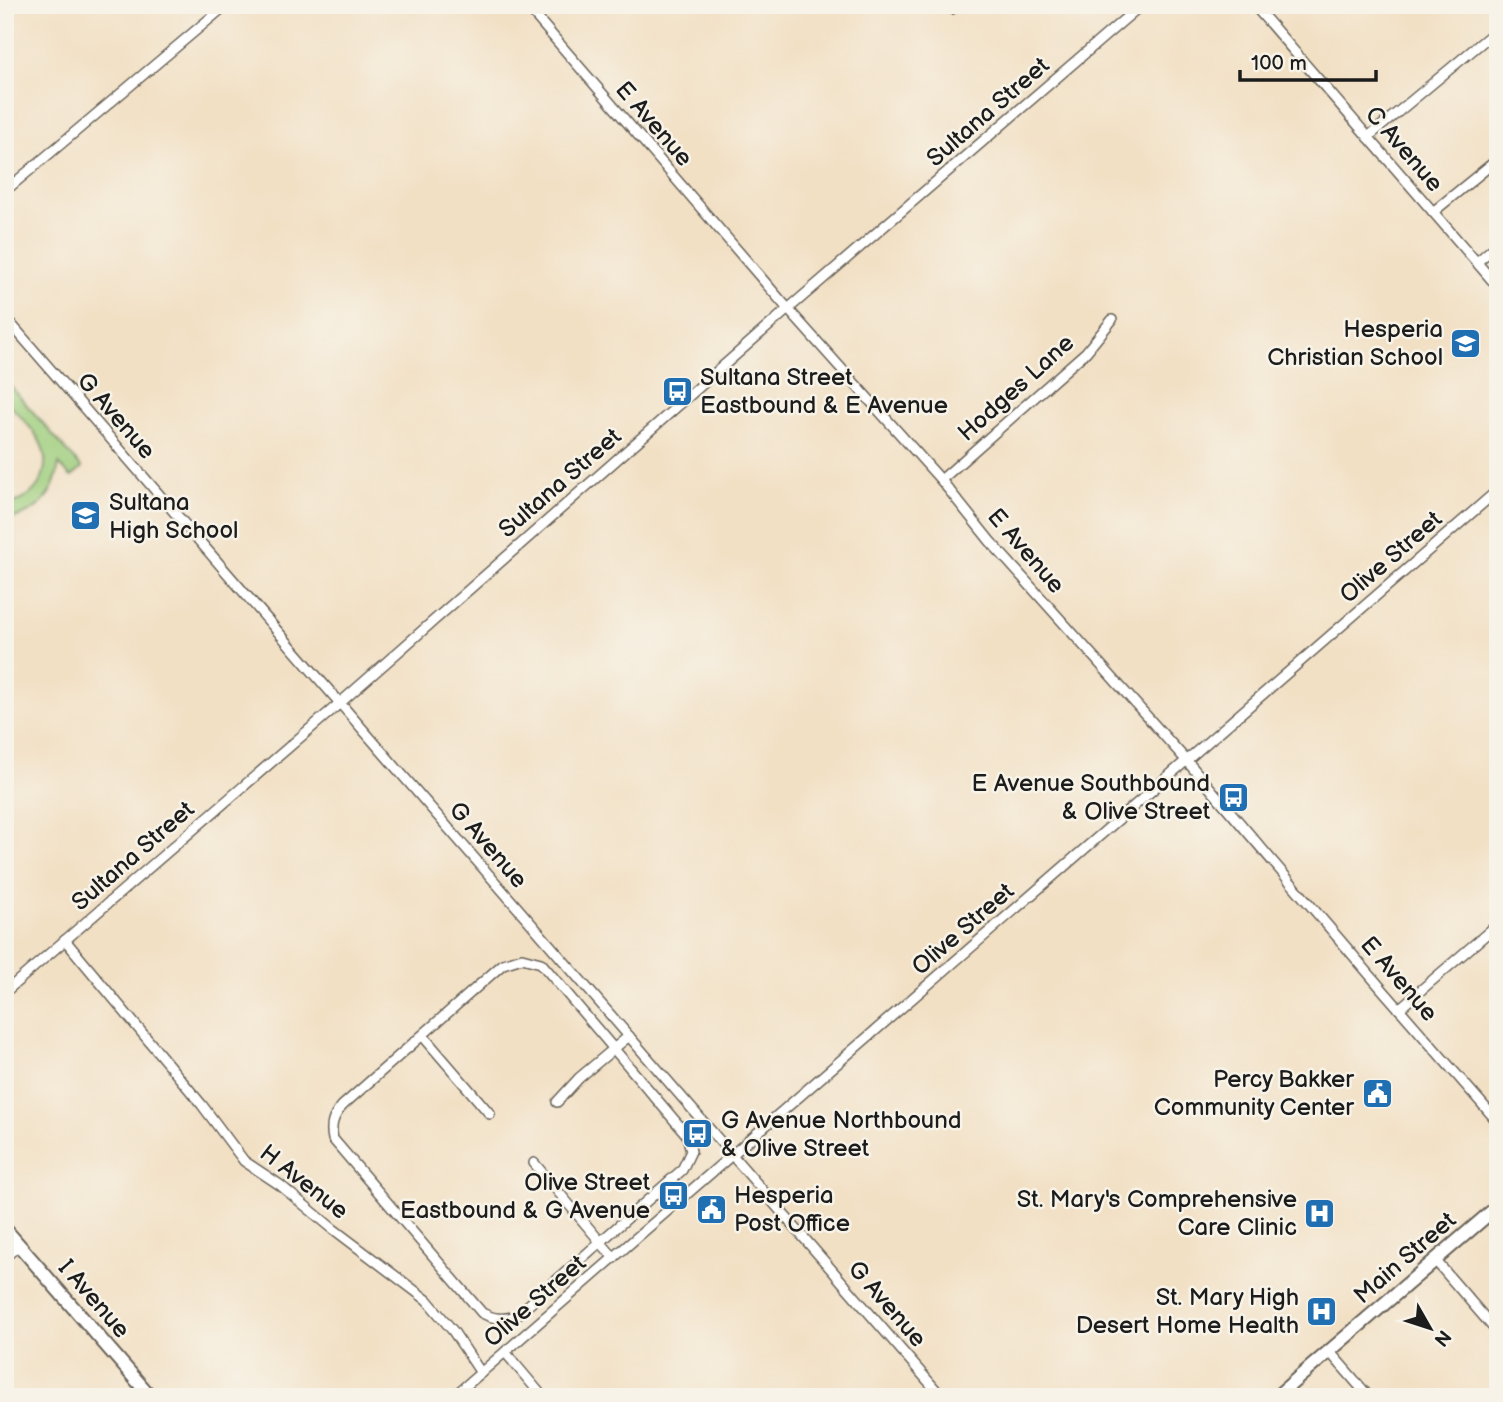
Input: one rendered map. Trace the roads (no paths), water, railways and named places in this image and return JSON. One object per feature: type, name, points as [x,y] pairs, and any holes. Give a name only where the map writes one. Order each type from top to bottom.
[{"type":"main road","name":"Main Street","points":[[1276,1397],[1498,1206]]},
{"type":"main road","name":"I Avenue","points":[[5,1229],[150,1396]]},
{"type":"street","points":[[5,191],[226,5]]},
{"type":"street","name":"E Avenue","points":[[526,5],[788,309],[941,480],[990,541],[1186,760],[1498,1122]]},
{"type":"street","name":"Sultana Street","points":[[5,992],[341,703],[788,309],[1141,5]]},
{"type":"street","name":"C Avenue","points":[[1254,5],[1498,287]]},
{"type":"street","points":[[1368,137],[1498,29]]},
{"type":"street","points":[[1433,212],[1498,159]]},
{"type":"street","points":[[1476,262],[1498,244]]},
{"type":"street","name":"G Avenue","points":[[5,317],[942,1397]]},
{"type":"street","name":"Hodges Lane","points":[[941,480],[1086,352],[1112,320]]},
{"type":"street","name":"Olive Street","points":[[453,1397],[1498,490]]},
{"type":"street","points":[[1399,1009],[1498,924]]},
{"type":"street","name":"H Avenue","points":[[65,940],[202,1105],[244,1161],[281,1185],[332,1228],[427,1300],[453,1331],[481,1373]]},
{"type":"street","points":[[522,958],[541,963],[687,1135],[691,1152],[682,1170],[516,1317],[503,1320],[482,1313],[333,1139],[331,1128],[335,1114],[423,1036],[503,964],[522,958]]},
{"type":"street","points":[[423,1036],[490,1114]]},
{"type":"street","points":[[557,1102],[579,1078],[629,1036]]},
{"type":"street","points":[[534,1163],[614,1258]]},
{"type":"street","points":[[5,1257],[19,1245]]},
{"type":"street","points":[[1435,1260],[1498,1333]]},
{"type":"street","points":[[1329,1351],[1369,1397]]},
{"type":"street","points":[[505,1352],[543,1397]]},
{"type":"place","name":"Hesperia Christian School","points":[[1466,343]]},
{"type":"place","name":"Sultana Street Eastbound & E Avenue","points":[[677,391]]},
{"type":"place","name":"Sultana High School","points":[[86,516]]},
{"type":"place","name":"E Avenue Southbound & Olive Street","points":[[1233,797]]},
{"type":"place","name":"Percy Bakker Community Center","points":[[1377,1093]]},
{"type":"place","name":"G Avenue Northbound & Olive Street","points":[[698,1134]]},
{"type":"place","name":"Olive Street Eastbound & G Avenue","points":[[673,1196]]},
{"type":"place","name":"Hesperia Post Office","points":[[711,1209]]},
{"type":"place","name":"St. Mary's Comprehensive Care Clinic","points":[[1320,1213]]},
{"type":"place","name":"St. Mary High Desert Home Health","points":[[1322,1311]]}]
